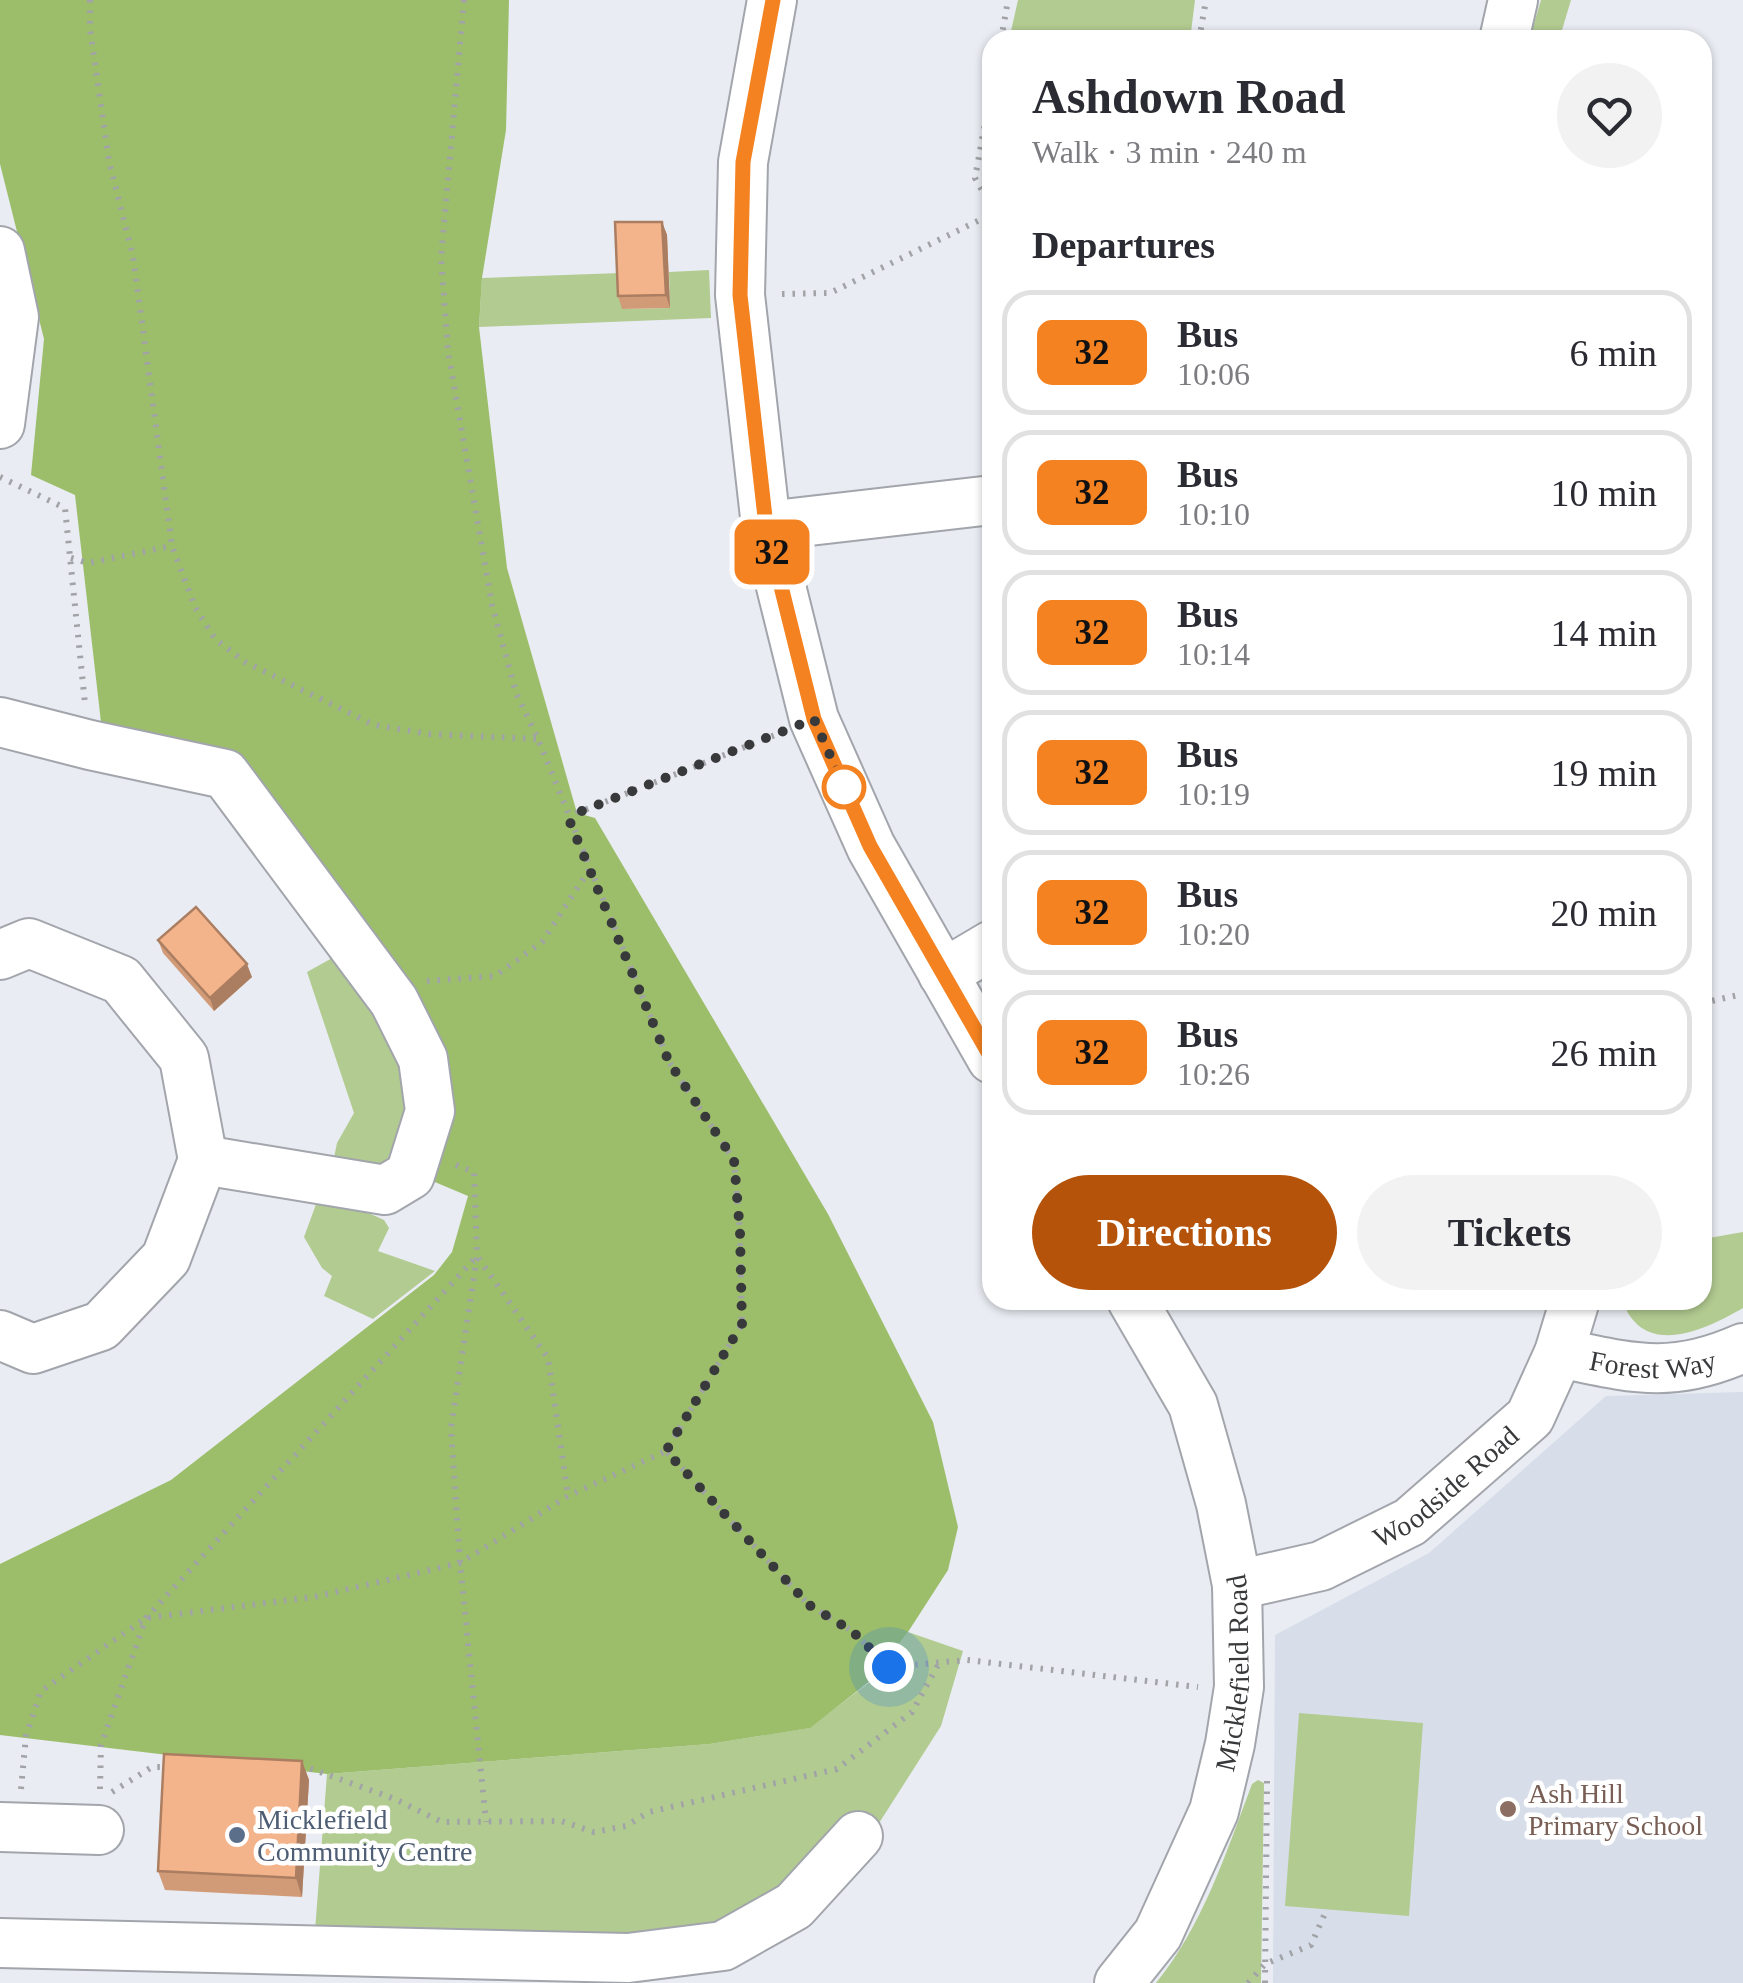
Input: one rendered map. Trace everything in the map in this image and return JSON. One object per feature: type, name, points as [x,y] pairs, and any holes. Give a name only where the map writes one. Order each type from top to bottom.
[{"type":"street","points":[[772,0],[743,162],[740,295],[766,526],[814,719],[870,846],[982,1042]]},
{"type":"street","points":[[1506,30],[1513,0]]},
{"type":"street","points":[[0,251],[14,317],[0,424]]},
{"type":"street","points":[[766,526],[982,501]]},
{"type":"street","points":[[0,722],[225,774],[401,1015],[423,1059],[430,1111],[410,1175],[385,1190],[203,1160]]},
{"type":"street","points":[[0,955],[29,944],[122,980],[184,1058],[203,1160],[166,1258],[101,1326],[33,1349],[0,1335]]},
{"type":"street","points":[[943,974],[982,952]]},
{"type":"street","name":"Micklefield Road","points":[[1120,1983],[1158,1934],[1214,1811],[1239,1687],[1237,1585],[1221,1504],[1193,1405],[1138,1310]]},
{"type":"street","name":"Woodside Road","points":[[1237,1585],[1321,1566],[1410,1522],[1530,1417],[1559,1353],[1572,1310]]},
{"type":"street","name":"Forest Way","points":[[1559,1353],[1644,1370],[1684,1368],[1743,1348]]},
{"type":"street","points":[[0,1827],[99,1815]]},
{"type":"street","points":[[0,1943],[628,1958],[723,1946],[794,1906],[858,1836]]},
{"type":"path","points":[[90,0],[90,29],[109,161],[133,256],[172,546],[195,607],[215,638],[244,662],[374,725],[430,734],[538,739]]},
{"type":"path","points":[[146,1618],[314,1598],[460,1563],[568,1496],[666,1451],[742,1324],[734,1160],[669,1062],[538,739],[516,694],[492,605],[448,351],[441,258],[464,0]]},
{"type":"path","points":[[1003,30],[1008,0]]},
{"type":"path","points":[[1201,30],[1206,0]]},
{"type":"path","points":[[982,140],[975,178],[982,192]]},
{"type":"path","points":[[740,295],[830,293],[982,216]]},
{"type":"path","points":[[0,477],[66,508],[90,745]]},
{"type":"path","points":[[71,558],[88,563],[172,546]]},
{"type":"path","points":[[570,822],[577,813],[814,719]]},
{"type":"path","points":[[438,980],[495,976],[542,942],[590,870]]},
{"type":"path","points":[[1712,1001],[1743,994]]},
{"type":"path","points":[[418,1151],[474,1172],[477,1256],[451,1428],[486,1822]]},
{"type":"path","points":[[477,1256],[548,1358],[568,1496]]},
{"type":"path","points":[[26,1736],[41,1691],[146,1618],[477,1256]]},
{"type":"path","points":[[666,1451],[809,1605],[852,1631],[889,1667],[967,1660],[1214,1689]]},
{"type":"path","points":[[100,1745],[146,1618]]},
{"type":"path","points":[[289,1768],[309,1768],[394,1798],[442,1822],[561,1821],[594,1832],[626,1826],[649,1812],[837,1770],[912,1712],[939,1664]]},
{"type":"path","points":[[99,1815],[152,1766],[172,1767]]},
{"type":"path","points":[[1265,1983],[1267,1774]]},
{"type":"path","points":[[1248,1983],[1265,1964],[1311,1945],[1326,1910]]},
{"type":"shaded area","name":"Ash Hill Primary School","points":[[1743,1392],[1743,1983],[1273,1983],[1275,1635],[1429,1553],[1606,1396]]},
{"type":"green space","points":[[0,0],[509,0],[506,130],[482,278],[479,327],[507,568],[577,813],[595,818],[828,1214],[933,1422],[958,1527],[948,1570],[875,1677],[810,1728],[710,1744],[327,1774],[0,1735],[0,1564],[171,1480],[434,1275],[452,1252],[468,1196],[423,1177],[444,1111],[239,777],[102,731],[75,495],[31,475],[44,339],[0,164]]},
{"type":"green space","points":[[1018,0],[1195,0],[1191,30],[1011,30]]},
{"type":"green space","points":[[1541,0],[1571,0],[1562,30],[1532,30]]},
{"type":"green space","points":[[709,270],[711,318],[479,327],[482,278],[621,273],[623,309],[670,308],[669,272]]},
{"type":"green space","points":[[343,952],[398,1011],[416,1130],[382,1171],[333,1162],[337,1143],[354,1113],[307,972]]},
{"type":"green space","points":[[322,1188],[367,1193],[364,1211],[384,1220],[389,1228],[378,1251],[435,1271],[373,1319],[324,1296],[332,1276],[322,1268],[304,1237]]},
{"type":"green space","points":[[1743,1232],[1743,1308],[1710,1325],[1675,1335],[1659,1335],[1644,1329],[1628,1310],[1712,1310],[1712,1237]]},
{"type":"green space","points":[[908,1632],[963,1651],[941,1726],[874,1831],[718,1933],[626,1948],[315,1931],[327,1774],[710,1744],[809,1728],[875,1678]]},
{"type":"green space","points":[[1299,1713],[1423,1723],[1409,1916],[1285,1906]]},
{"type":"green space","points":[[1258,1780],[1264,1783],[1261,1983],[1156,1983],[1200,1913],[1252,1784]]},
{"type":"building","points":[[615,222],[662,222],[666,295],[618,296]]},
{"type":"building","points":[[196,907],[247,964],[210,998],[158,940]]},
{"type":"building","name":"Micklefield Community Centre","points":[[164,1754],[302,1761],[296,1878],[158,1871]]},
{"type":"bus line","name":"32","points":[[773,0],[743,162],[740,295],[766,526],[814,719],[870,846],[982,1042]]},
{"type":"place","name":"Ash Hill Primary School","points":[[1508,1809]]},
{"type":"place","name":"Micklefield Community Centre","points":[[237,1835]]},
{"type":"route","points":[[844,787],[814,719],[577,813],[570,822],[669,1062],[734,1160],[742,1324],[666,1451],[809,1605],[852,1631],[889,1667]]}]
